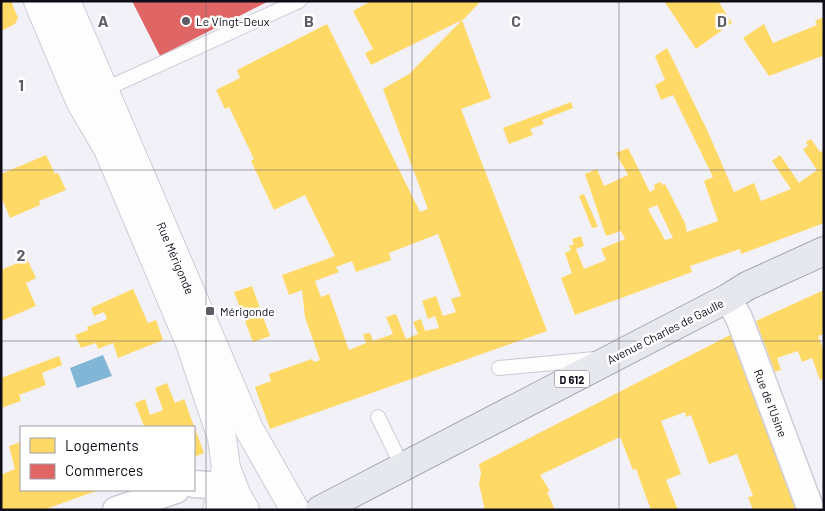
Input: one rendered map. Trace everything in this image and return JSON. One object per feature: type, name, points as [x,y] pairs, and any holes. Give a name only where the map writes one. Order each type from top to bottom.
[{"type":"main road","name":"Avenue Charles de Gaulle","points":[[320,510],[728,298],[747,286],[824,251]]},
{"type":"street","name":"Rue Mérigonde","points":[[38,1],[92,95],[249,429],[295,510]]},
{"type":"street","name":"Rue Mérigonde","points":[[66,1],[108,149],[190,343],[222,438],[230,495]]},
{"type":"street","name":"Rue de l'Usine","points":[[728,298],[739,318],[811,510]]},
{"type":"street","points":[[195,484],[208,485],[230,495]]},
{"type":"street","points":[[116,510],[173,491]]},
{"type":"lane","points":[[92,95],[298,1]]},
{"type":"lane","points":[[499,368],[612,358]]},
{"type":"lane","points":[[378,417],[403,468]]},
{"type":"water","points":[[103,355],[112,376],[77,388],[70,368]]},
{"type":"building: Logements","points":[[1,1],[11,1],[18,18],[15,24],[1,31]]},
{"type":"building: Logements","points":[[371,1],[481,1],[464,19],[371,65],[365,53],[373,49],[353,11]]},
{"type":"building: Logements","points":[[664,1],[718,1],[732,23],[696,49]]},
{"type":"building: Logements","points":[[824,17],[824,61],[822,56],[769,76],[743,38],[764,24],[773,43],[817,25],[815,21]]},
{"type":"building: Logements","points":[[462,20],[491,98],[461,109],[547,331],[270,429],[255,387],[271,381],[269,374],[312,359],[314,362],[320,360],[305,317],[302,290],[289,295],[282,275],[335,256],[305,195],[274,210],[251,161],[254,159],[229,107],[225,109],[216,90],[240,78],[237,70],[327,24],[420,212],[428,209],[383,89],[409,74]],"holes":[[[438,234],[461,296],[451,299],[456,312],[443,316],[436,296],[422,301],[428,319],[435,316],[439,328],[425,331],[421,319],[413,322],[418,334],[406,339],[396,314],[386,317],[393,334],[373,341],[370,333],[363,334],[366,343],[349,350],[329,294],[321,297],[315,281],[339,272],[336,267],[352,261],[356,272],[391,260],[389,253]]]},
{"type":"building: Logements","points":[[667,48],[708,132],[734,192],[754,183],[761,201],[791,189],[772,161],[780,155],[799,183],[817,170],[803,149],[808,146],[806,142],[811,139],[820,152],[824,150],[824,223],[741,254],[740,249],[690,266],[692,272],[575,315],[561,278],[572,273],[565,253],[571,250],[569,246],[574,244],[572,239],[581,236],[584,246],[576,249],[584,269],[606,260],[601,249],[625,239],[621,231],[606,236],[585,174],[597,169],[604,186],[628,175],[616,153],[628,148],[650,192],[655,189],[654,185],[660,182],[663,185],[665,184],[685,223],[687,232],[718,221],[704,181],[713,177],[673,95],[661,100],[655,85],[665,80],[655,56]],"holes":[[[657,205],[673,238],[665,240],[648,209]]]},
{"type":"building: Logements","points":[[571,102],[573,108],[542,120],[544,124],[530,129],[533,135],[509,144],[503,128]]},
{"type":"building: Logements","points":[[46,155],[55,174],[58,173],[66,190],[39,201],[40,205],[10,218],[1,196],[1,174]]},
{"type":"building: Logements","points":[[584,194],[598,227],[592,228],[579,196]]},
{"type":"building: Logements","points":[[27,259],[36,278],[26,283],[36,306],[1,321],[1,270]]},
{"type":"building: Logements","points":[[252,286],[270,336],[253,342],[234,292]]},
{"type":"building: Logements","points":[[133,289],[148,323],[156,320],[163,340],[118,358],[113,343],[98,349],[96,343],[81,348],[75,335],[88,330],[87,327],[107,319],[104,312],[94,316],[91,308]]},
{"type":"building: Logements","points":[[824,290],[824,334],[818,336],[824,351],[824,379],[820,380],[812,358],[802,362],[798,351],[777,358],[781,370],[775,372],[756,321]]},
{"type":"building: Logements","points":[[730,335],[796,510],[753,510],[748,497],[753,496],[737,454],[709,464],[691,415],[686,417],[685,412],[661,421],[681,474],[666,480],[678,510],[651,510],[636,469],[633,470],[620,437],[540,475],[550,491],[547,492],[555,510],[485,510],[479,484],[481,473],[479,464]]},
{"type":"building: Logements","points":[[59,356],[62,365],[42,373],[46,385],[19,395],[21,401],[1,408],[1,378]]},
{"type":"building: Logements","points":[[167,383],[175,403],[184,399],[194,426],[144,426],[135,403],[145,399],[150,415],[163,410],[155,388]]},
{"type":"building: Logements","points":[[195,429],[204,453],[195,457]]},
{"type":"building: Logements","points":[[20,442],[20,491],[96,491],[43,510],[1,510],[1,475],[15,469],[9,446]]},
{"type":"building: Commerces","name":"Le Vingt-Deux","points":[[132,1],[269,1],[160,56]]},
{"type":"place","name":"Le Vingt-Deux","points":[[186,21]]},
{"type":"place","name":"Mérigonde","points":[[210,311]]}]
